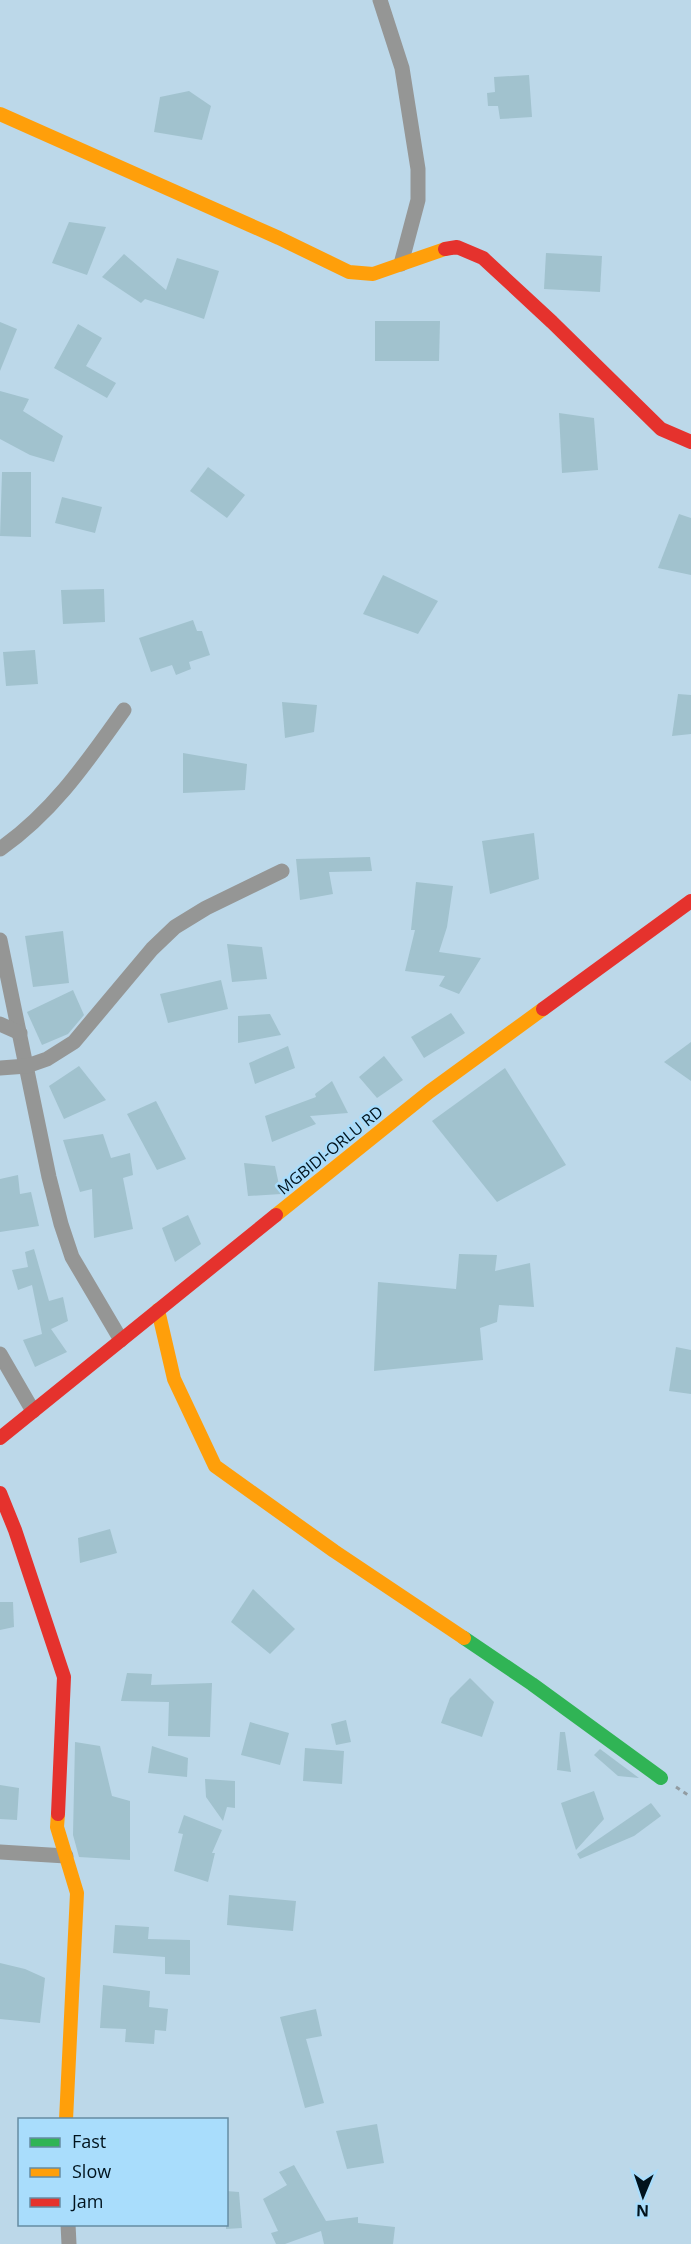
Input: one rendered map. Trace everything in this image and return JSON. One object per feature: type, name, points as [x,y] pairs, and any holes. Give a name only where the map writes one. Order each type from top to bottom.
[{"type":"street","points":[[380,0],[402,68],[418,169],[418,200],[400,264]]},
{"type":"street","points":[[0,114],[349,272],[373,274],[438,250],[457,247],[483,258],[661,429],[691,442]]},
{"type":"street","points":[[0,849],[19,835],[68,787],[124,710]]},
{"type":"street","points":[[0,1068],[27,1065],[47,1059],[74,1042],[152,949],[175,927],[206,908],[282,871]]},
{"type":"street","name":"MGBIDI-ORLU RD","points":[[0,1438],[429,1092],[691,901]]},
{"type":"street","points":[[0,940],[49,1177],[61,1224],[72,1257],[121,1340]]},
{"type":"street","points":[[0,1024],[21,1033]]},
{"type":"street","points":[[158,1310],[174,1379],[215,1466],[334,1551],[532,1684],[662,1778]]},
{"type":"street","points":[[0,1354],[33,1411]]},
{"type":"street","points":[[0,1493],[15,1530],[64,1677],[57,1827],[77,1893],[66,2118]]},
{"type":"street","points":[[0,1852],[66,1856]]},
{"type":"street","points":[[68,2226],[69,2244]]},
{"type":"building","points":[[529,75],[532,117],[500,119],[498,106],[488,106],[487,93],[495,92],[494,77]]},
{"type":"building","points":[[189,91],[211,106],[202,140],[154,132],[160,97]]},
{"type":"building","points":[[69,222],[106,227],[87,275],[52,263]]},
{"type":"building","points":[[546,253],[602,256],[600,292],[544,289]]},
{"type":"building","points":[[124,254],[166,290],[177,258],[219,271],[204,319],[145,299],[141,303],[102,277]]},
{"type":"building","points":[[375,321],[440,321],[439,361],[375,361]]},
{"type":"building","points":[[0,322],[17,329],[0,371]]},
{"type":"building","points":[[78,324],[102,338],[86,366],[116,383],[107,398],[54,368]]},
{"type":"building","points":[[0,391],[29,399],[23,411],[63,436],[54,462],[30,455],[0,439]]},
{"type":"building","points":[[559,413],[594,418],[598,470],[562,473]]},
{"type":"building","points":[[208,467],[245,495],[227,518],[190,491]]},
{"type":"building","points":[[2,472],[31,472],[31,537],[0,536]]},
{"type":"building","points":[[62,497],[102,507],[95,533],[55,523]]},
{"type":"building","points":[[679,514],[691,518],[691,575],[658,568]]},
{"type":"building","points":[[383,575],[438,601],[418,634],[363,614]]},
{"type":"building","points":[[104,589],[105,622],[63,624],[61,590]]},
{"type":"building","points":[[193,620],[197,631],[202,631],[210,655],[189,662],[191,669],[176,675],[172,665],[151,672],[139,638]]},
{"type":"building","points":[[35,650],[38,684],[6,686],[3,652]]},
{"type":"building","points":[[678,694],[691,695],[691,734],[672,736]]},
{"type":"building","points":[[282,702],[317,705],[314,732],[285,738]]},
{"type":"building","points":[[183,753],[247,764],[245,790],[183,793]]},
{"type":"building","points":[[534,833],[539,879],[490,894],[482,841]]},
{"type":"building","points":[[370,857],[372,871],[329,872],[333,894],[300,900],[296,859]]},
{"type":"building","points":[[416,882],[453,886],[447,927],[439,952],[481,958],[459,994],[439,986],[445,976],[405,971],[415,930],[411,930]]},
{"type":"building","points":[[63,931],[69,983],[33,987],[25,936]]},
{"type":"building","points":[[227,944],[262,947],[267,979],[232,982]]},
{"type":"building","points":[[221,980],[228,1009],[168,1023],[160,994]]},
{"type":"building","points":[[73,990],[84,1015],[68,1034],[42,1045],[27,1012]]},
{"type":"building","points":[[451,1013],[465,1033],[424,1058],[411,1037]]},
{"type":"building","points":[[270,1014],[281,1035],[238,1043],[238,1016]]},
{"type":"building","points":[[691,1042],[691,1081],[664,1062]]},
{"type":"building","points":[[288,1046],[295,1068],[255,1084],[249,1063]]},
{"type":"building","points":[[384,1056],[403,1080],[377,1098],[359,1077]]},
{"type":"building","points":[[79,1066],[106,1100],[64,1119],[49,1086]]},
{"type":"building","points":[[505,1068],[566,1165],[497,1202],[432,1121]]},
{"type":"building","points":[[332,1081],[348,1113],[310,1116],[316,1124],[272,1142],[265,1116],[316,1097],[315,1094]]},
{"type":"building","points":[[156,1101],[186,1159],[157,1170],[127,1114]]},
{"type":"building","points":[[103,1134],[111,1158],[130,1153],[133,1175],[123,1178],[133,1229],[94,1238],[92,1189],[80,1192],[63,1140]]},
{"type":"building","points":[[244,1163],[275,1166],[281,1194],[248,1196]]},
{"type":"building","points":[[18,1175],[20,1194],[31,1192],[39,1226],[0,1232],[0,1179]]},
{"type":"building","points":[[188,1215],[201,1244],[175,1262],[162,1228]]},
{"type":"building","points":[[34,1249],[49,1301],[63,1297],[68,1321],[51,1329],[67,1352],[35,1367],[23,1340],[42,1334],[32,1285],[18,1290],[12,1270],[28,1267],[25,1252]]},
{"type":"building","points":[[459,1254],[497,1255],[495,1271],[530,1263],[534,1307],[499,1305],[497,1322],[480,1328],[483,1360],[374,1371],[378,1282],[456,1289]]},
{"type":"building","points":[[676,1347],[691,1350],[691,1394],[669,1391]]},
{"type":"building","points":[[110,1529],[117,1553],[80,1563],[78,1538]]},
{"type":"building","points":[[253,1589],[295,1629],[270,1654],[231,1622]]},
{"type":"building","points":[[0,1602],[13,1602],[14,1627],[0,1630]]},
{"type":"building","points":[[127,1673],[152,1674],[151,1685],[212,1683],[210,1737],[168,1736],[169,1702],[121,1701]]},
{"type":"building","points":[[470,1678],[494,1702],[482,1737],[441,1723],[450,1698]]},
{"type":"building","points":[[346,1720],[351,1742],[336,1745],[331,1724]]},
{"type":"building","points":[[250,1722],[289,1733],[280,1765],[241,1755]]},
{"type":"building","points":[[560,1732],[565,1732],[571,1772],[557,1770]]},
{"type":"building","points":[[75,1742],[100,1746],[112,1796],[130,1801],[130,1860],[79,1857],[73,1835]]},
{"type":"building","points":[[152,1746],[188,1758],[187,1777],[148,1773]]},
{"type":"building","points":[[305,1748],[344,1751],[342,1784],[303,1781]]},
{"type":"building","points":[[600,1749],[639,1778],[618,1776],[594,1755]]},
{"type":"building","points":[[205,1779],[235,1781],[235,1808],[227,1807],[223,1821],[206,1797]]},
{"type":"building","points":[[0,1785],[19,1788],[17,1820],[0,1819]]},
{"type":"building","points":[[594,1791],[604,1819],[576,1850],[561,1803]]},
{"type":"building","points":[[651,1803],[661,1816],[634,1836],[580,1859],[577,1854]]},
{"type":"building","points":[[184,1815],[222,1830],[212,1853],[215,1853],[208,1882],[174,1871],[183,1834],[178,1833]]},
{"type":"building","points":[[229,1895],[296,1901],[293,1931],[227,1925]]},
{"type":"building","points":[[115,1925],[149,1927],[148,1939],[190,1940],[190,1975],[165,1974],[165,1957],[113,1953]]},
{"type":"building","points":[[0,1963],[25,1969],[45,1978],[40,2023],[0,2019]]},
{"type":"building","points":[[103,1985],[150,1991],[149,2007],[168,2009],[166,2031],[155,2030],[154,2044],[125,2042],[126,2029],[100,2028]]},
{"type":"building","points":[[316,2009],[322,2036],[306,2039],[324,2103],[305,2108],[280,2017]]},
{"type":"building","points":[[377,2124],[384,2163],[347,2169],[336,2131]]},
{"type":"building","points":[[294,2165],[326,2221],[358,2217],[358,2223],[395,2227],[393,2244],[324,2244],[321,2231],[285,2244],[276,2244],[271,2233],[278,2231],[263,2199],[287,2185],[279,2172]]},
{"type":"building","points":[[228,2191],[239,2192],[242,2228],[226,2229],[228,2226]]},
{"type":"traffic: fast","points":[[464,1638],[532,1684],[661,1778]]},
{"type":"traffic: slow","points":[[0,114],[279,238],[349,272],[373,274],[445,249]]},
{"type":"traffic: slow","points":[[276,1215],[429,1092],[543,1009]]},
{"type":"traffic: slow","points":[[158,1310],[174,1379],[215,1466],[334,1551],[464,1638]]},
{"type":"traffic: slow","points":[[58,1814],[57,1827],[77,1893],[66,2118]]},
{"type":"traffic: jam","points":[[445,249],[457,247],[483,258],[661,429],[691,442]]},
{"type":"traffic: jam","points":[[543,1009],[691,901]]},
{"type":"traffic: jam","points":[[0,1438],[276,1215]]},
{"type":"traffic: jam","points":[[0,1493],[15,1530],[64,1677],[58,1814]]}]
